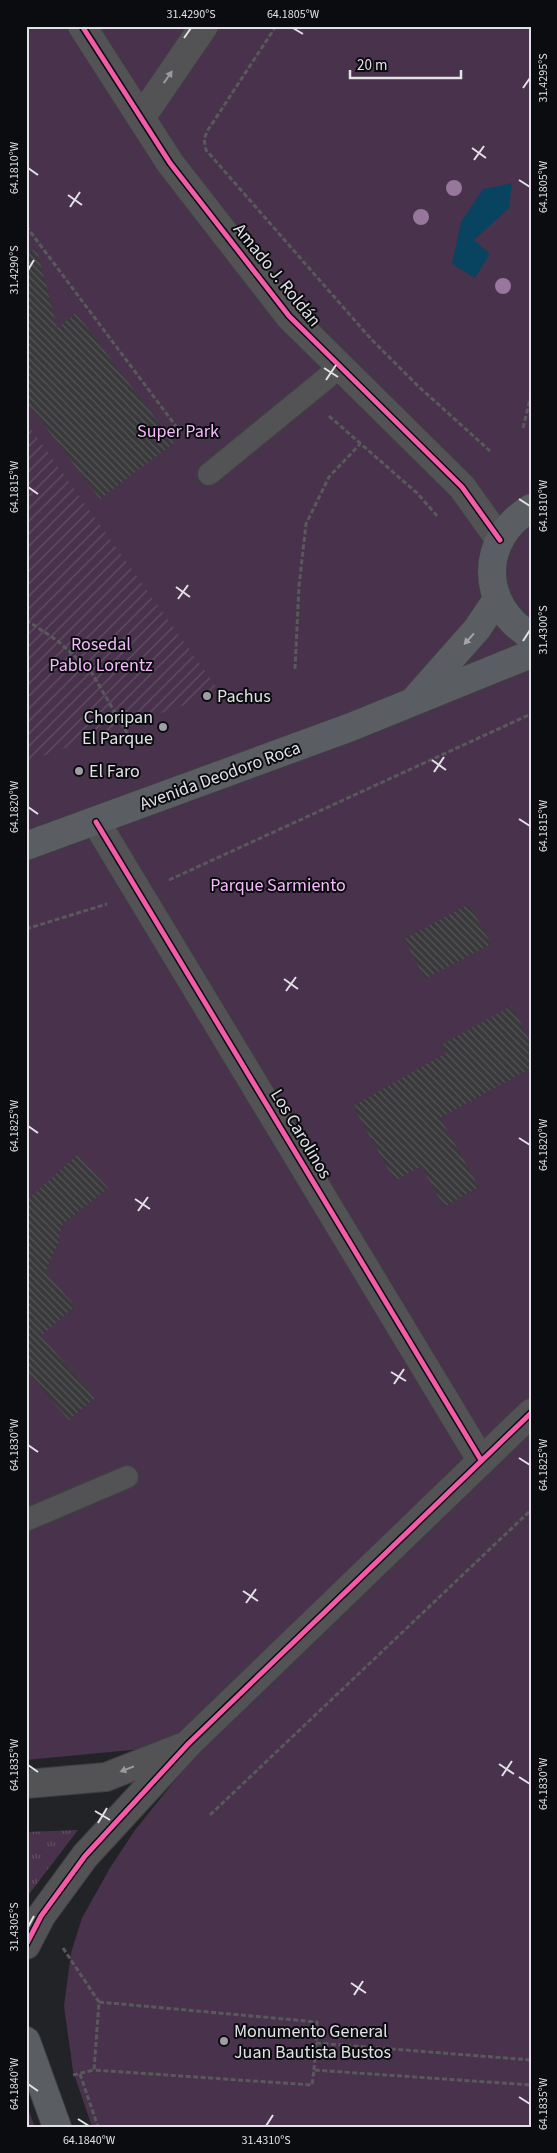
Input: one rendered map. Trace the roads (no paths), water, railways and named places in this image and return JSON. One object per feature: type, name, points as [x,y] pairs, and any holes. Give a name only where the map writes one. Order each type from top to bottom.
[{"type":"main road","points":[[531,508],[512,522],[500,540],[492,559],[492,580],[497,599],[506,616],[531,636]]},
{"type":"main road","name":"Avenida Deodoro Roca","points":[[412,703],[477,629],[497,599]]},
{"type":"main road","name":"Avenida Deodoro Roca","points":[[26,846],[96,822],[412,703],[531,654]]},
{"type":"main road","points":[[26,2041],[58,2127]]},
{"type":"street","name":"Amado J. Roldán","points":[[82,26],[170,163],[289,316],[462,487],[500,540]]},
{"type":"street","points":[[141,118],[204,26]]},
{"type":"street","name":"Los Carolinos","points":[[96,822],[141,893],[481,1460]]},
{"type":"street","points":[[26,1945],[41,1916],[85,1856],[188,1744],[531,1413]]},
{"type":"street","points":[[26,1784],[106,1777],[188,1744]]},
{"type":"lane","points":[[209,474],[340,367]]},
{"type":"lane","points":[[26,1520],[127,1477]]},
{"type":"water","points":[[512,183],[509,208],[474,240],[490,254],[475,278],[452,264],[461,222],[483,189]]},
{"type":"place","name":"Pachus","points":[[207,696]]},
{"type":"place","name":"Choripan El Parque","points":[[163,727]]},
{"type":"place","name":"El Faro","points":[[79,771]]},
{"type":"place","name":"Monumento General Juan Bautista Bustos","points":[[224,2041]]},
{"type":"park label","name":"Super Park","points":[[178,431]]},
{"type":"park label","name":"Rosedal Pablo Lorentz","points":[[101,654]]},
{"type":"park label","name":"Parque Sarmiento","points":[[278,885]]}]
